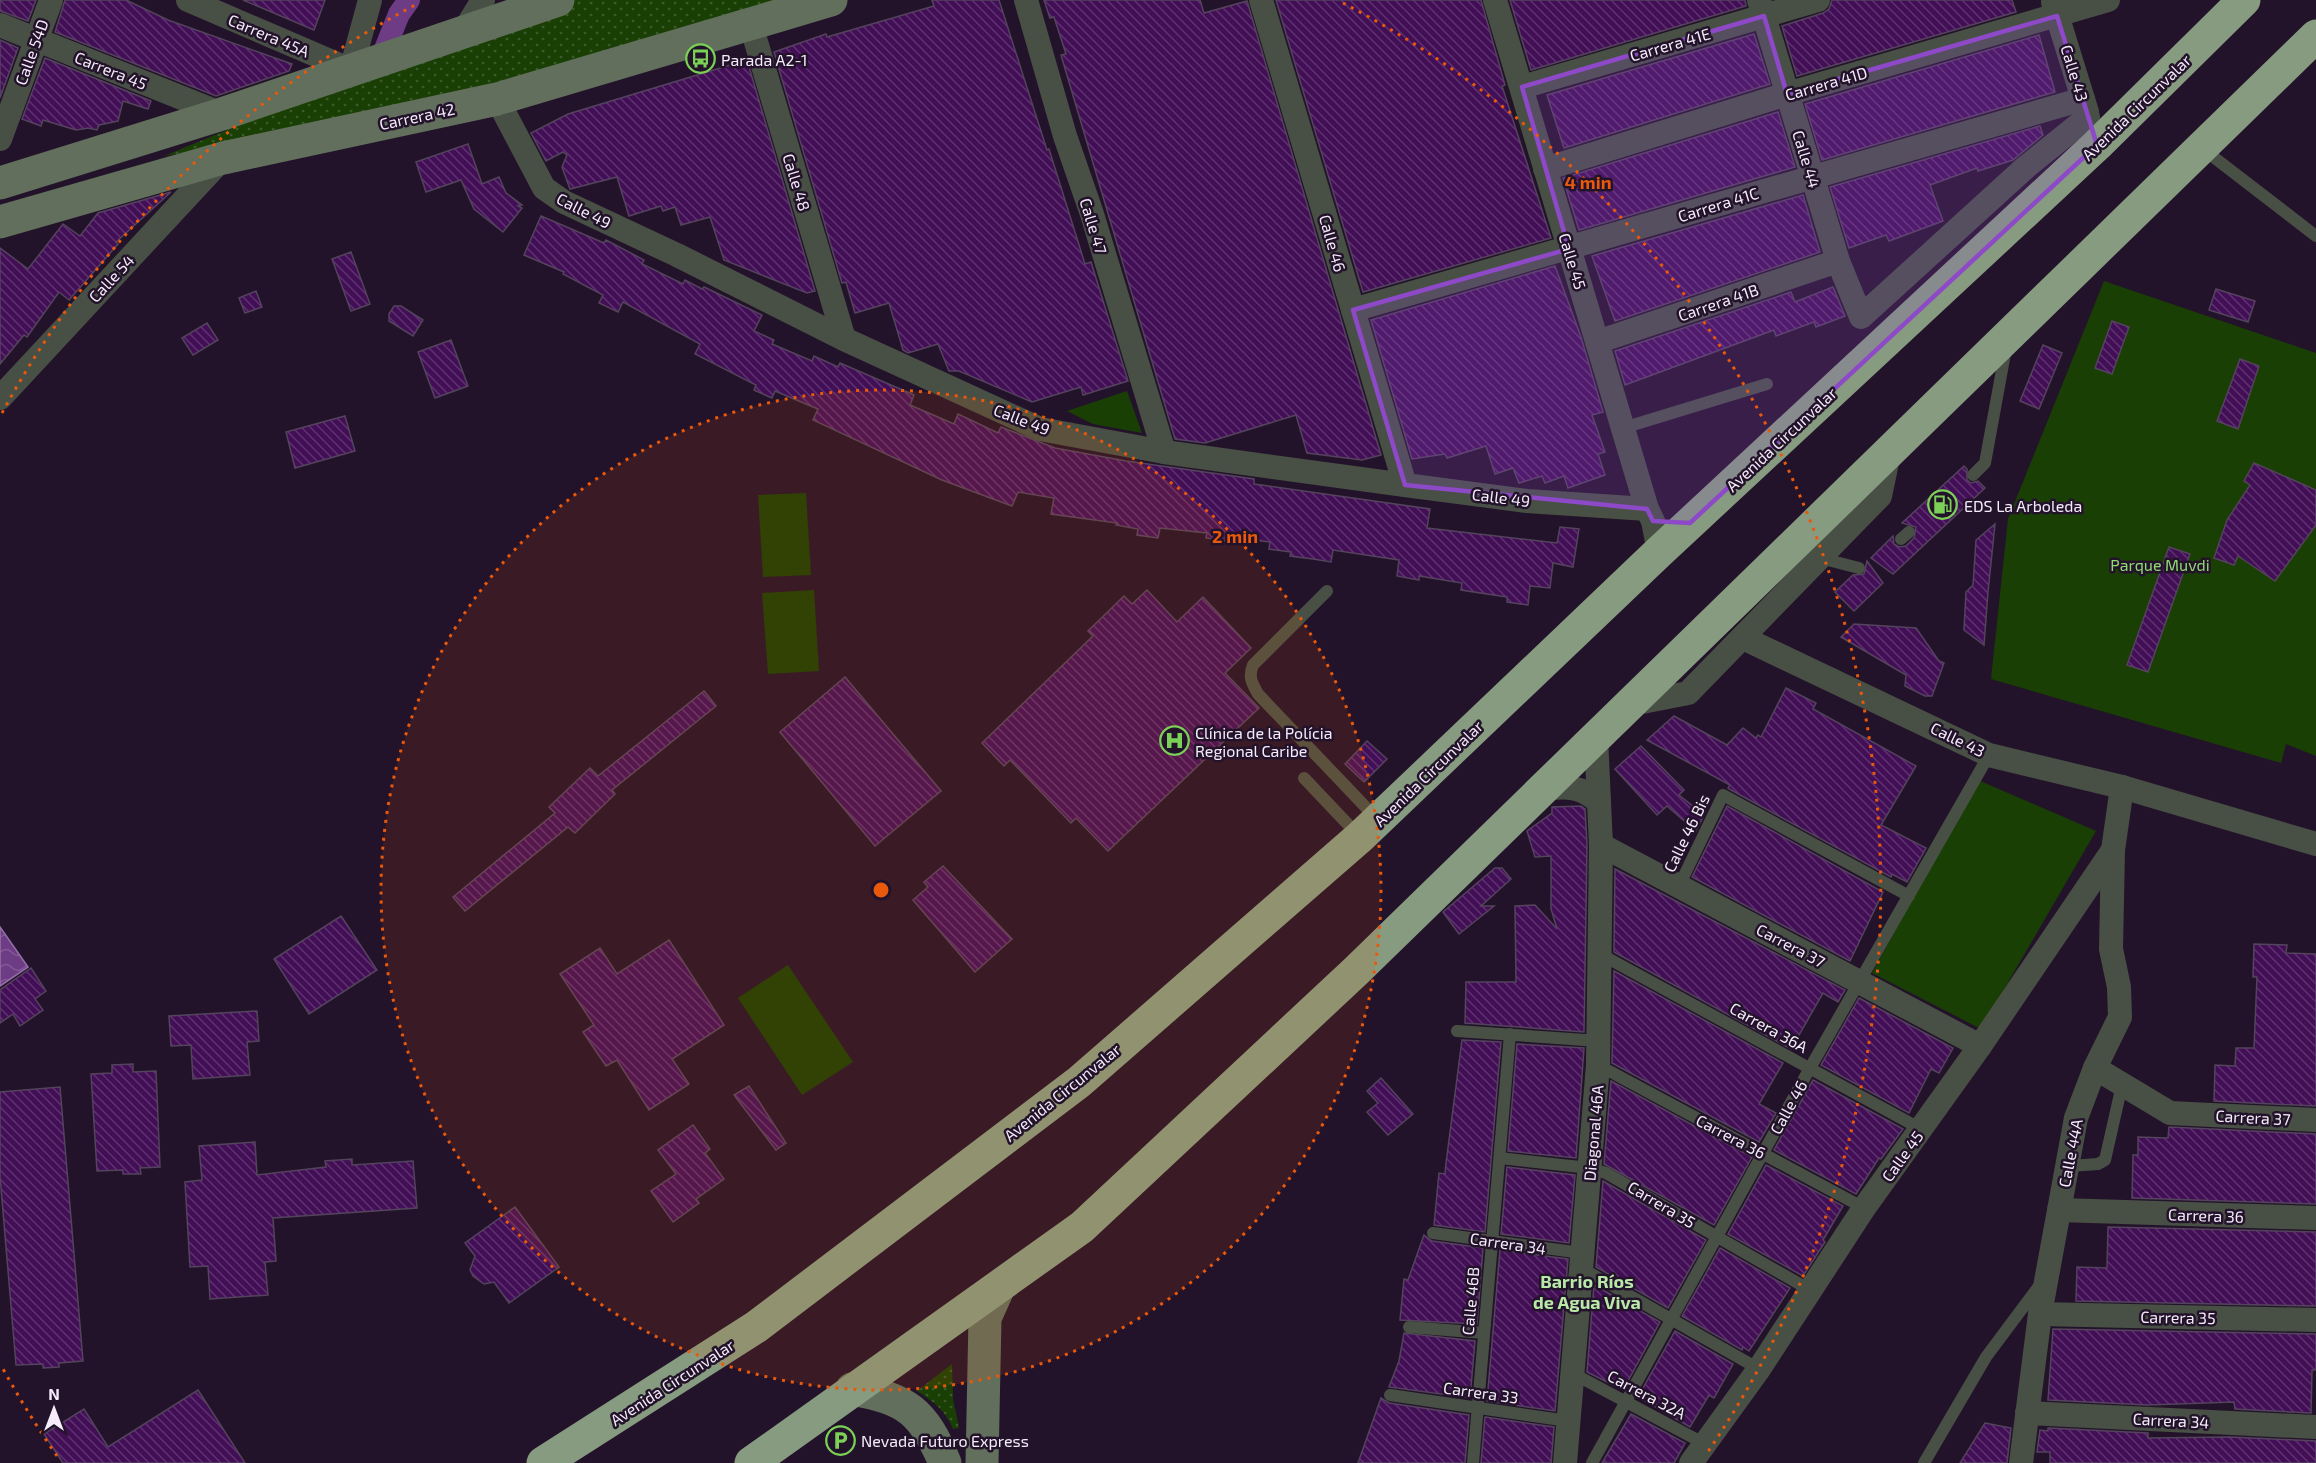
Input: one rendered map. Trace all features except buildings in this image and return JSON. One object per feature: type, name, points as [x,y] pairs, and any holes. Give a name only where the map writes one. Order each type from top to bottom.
[{"type":"highway","name":"Avenida Circunvalar","points":[[543,1463],[756,1328],[1079,1082],[1369,828],[1653,527],[1690,523],[2089,120],[2244,0]]},
{"type":"highway","points":[[751,1463],[1082,1227],[1356,971],[2316,36]]},
{"type":"street","name":"Calle 54D","points":[[2,127],[51,0]]},
{"type":"street","name":"Carrera 45A","points":[[188,0],[351,70]]},
{"type":"street","points":[[351,70],[370,0]]},
{"type":"street","points":[[462,34],[483,0]]},
{"type":"street","points":[[0,183],[222,114],[462,34],[500,8],[558,0]]},
{"type":"street","name":"Carrera 42","points":[[0,222],[223,158],[496,99],[831,0]]},
{"type":"street","name":"Calle 47","points":[[1026,0],[1065,136],[1092,214],[1164,452]]},
{"type":"street","name":"Calle 46","points":[[1262,0],[1405,485]]},
{"type":"street","name":"Carrera 41E","points":[[1522,87],[1761,8],[1818,0]]},
{"type":"street","name":"Carrera 41D","points":[[1545,169],[2055,8],[2108,0]]},
{"type":"street","name":"Calle 45","points":[[1501,1],[1545,169],[1653,527]]},
{"type":"street","name":"Calle 44","points":[[1761,8],[1838,261],[1861,317],[2018,174],[2089,120]]},
{"type":"street","name":"Calle 43","points":[[2055,8],[2089,120]]},
{"type":"street","name":"Carrera 45","points":[[0,25],[222,114]]},
{"type":"street","name":"Calle 48","points":[[751,25],[844,339]]},
{"type":"street","name":"Calle 49","points":[[496,99],[544,188],[564,202],[677,255],[844,339],[1040,429],[1164,452],[1527,501],[1653,527]]},
{"type":"street","name":"Carrera 41C","points":[[1353,310],[1569,249],[1812,176],[2089,120]]},
{"type":"street","name":"Calle 54","points":[[0,398],[223,158]]},
{"type":"street","name":"Carrera 41B","points":[[1597,342],[1838,261]]},
{"type":"street","points":[[1632,704],[1688,693],[1824,557],[1880,496],[1888,453]]},
{"type":"street","name":"Calle 43","points":[[1743,638],[1989,755],[2122,787],[2316,844]]},
{"type":"street","name":"Diagonal 46A","points":[[1565,1463],[1598,1065],[1601,845],[1596,737]]},
{"type":"street","points":[[1544,789],[1569,786],[1591,795],[1599,802]]},
{"type":"street","name":"Calle 44A","points":[[2021,1463],[2040,1314],[2076,1118],[2095,1068],[2120,1017],[2119,987],[2111,950],[2113,849],[2122,787]]},
{"type":"street","name":"Carrera 37","points":[[1601,845],[1980,1046]]},
{"type":"street","name":"Calle 45","points":[[1698,1454],[1759,1369],[1864,1208],[1980,1046],[2113,849]]},
{"type":"street","name":"Carrera 37","points":[[2095,1068],[2170,1113],[2316,1120]]},
{"type":"street","name":"Carrera 36","points":[[2059,1210],[2316,1218]]},
{"type":"street","points":[[982,1463],[985,1318],[998,1289]]},
{"type":"street","name":"Carrera 35","points":[[2040,1314],[2316,1320]]},
{"type":"street","points":[[852,1389],[899,1401],[920,1418],[932,1432],[945,1463]]},
{"type":"street","name":"Carrera 34","points":[[2027,1413],[2316,1427]]},
{"type":"lane","points":[[2202,148],[2316,236]]},
{"type":"lane","points":[[1973,475],[1985,463],[2007,339]]},
{"type":"lane","points":[[1623,428],[1767,384]]},
{"type":"lane","points":[[1757,581],[1824,557],[1859,568]]},
{"type":"lane","points":[[1327,591],[1253,665],[1250,673],[1258,694],[1322,760],[1369,828]]},
{"type":"lane","name":"Calle 46","points":[[1592,1463],[1810,1068],[1989,755]]},
{"type":"lane","points":[[1304,778],[1369,828]]},
{"type":"lane","name":"Calle 46 Bis","points":[[1679,886],[1724,795],[1909,896]]},
{"type":"lane","name":"Carrera 36A","points":[[1600,954],[1921,1129]]},
{"type":"lane","points":[[1457,1031],[1599,1041]]},
{"type":"lane","name":"Calle 46B","points":[[1473,1463],[1510,1034]]},
{"type":"lane","name":"Carrera 36","points":[[1598,1065],[1864,1208]]},
{"type":"lane","points":[[2069,1166],[2098,1164],[2105,1160],[2122,1085]]},
{"type":"lane","name":"Carrera 35","points":[[1500,1158],[1589,1168],[1626,1183],[1810,1290]]},
{"type":"lane","name":"Carrera 34","points":[[1433,1233],[1492,1240],[1582,1261],[1672,1319],[1759,1369]]},
{"type":"lane","points":[[1924,1463],[1986,1357],[2048,1276]]},
{"type":"lane","points":[[1409,1328],[1484,1333]]},
{"type":"lane","name":"Carrera 32A","points":[[1572,1373],[1627,1400],[1698,1454]]},
{"type":"lane","name":"Carrera 33","points":[[1390,1395],[1568,1421]]},
{"type":"highlighted area","points":[[1764,16],[1787,94],[2057,16],[2097,145],[1690,523],[1653,521],[1647,509],[1405,485],[1353,310],[1569,249],[1522,87]]},
{"type":"green space","points":[[558,0],[831,0],[354,125],[164,156],[370,71]]},
{"type":"green space","name":"Parque Muvdi","points":[[2104,281],[2316,353],[2316,756],[2286,744],[2281,763],[1991,679],[2008,519]]},
{"type":"green space","points":[[1127,391],[1142,433],[1093,424],[1067,411]]},
{"type":"green space","points":[[806,493],[811,575],[763,577],[758,495]]},
{"type":"green space","points":[[814,590],[819,671],[768,674],[762,593]]},
{"type":"green space","points":[[1978,780],[2096,831],[1981,1029],[1872,973]]},
{"type":"green space","points":[[788,965],[853,1062],[802,1095],[738,998]]},
{"type":"green space","points":[[952,1364],[953,1399],[959,1428],[953,1429],[947,1417],[938,1407],[917,1391]]},
{"type":"water","points":[[0,927],[28,967],[0,986]]},
{"type":"waterway","points":[[385,49],[399,14],[409,0]]},
{"type":"place","name":"Parada A2-1","points":[[700,59]]},
{"type":"place","name":"EDS La Arboleda","points":[[1943,505]]},
{"type":"place","name":"Clínica de la Polícia Regional Caribe","points":[[1174,741]]},
{"type":"place","name":"Nevada Futuro Express","points":[[840,1440]]},
{"type":"district","name":"Barrio Ríos de Agua Viva","points":[[1587,1291]]}]
